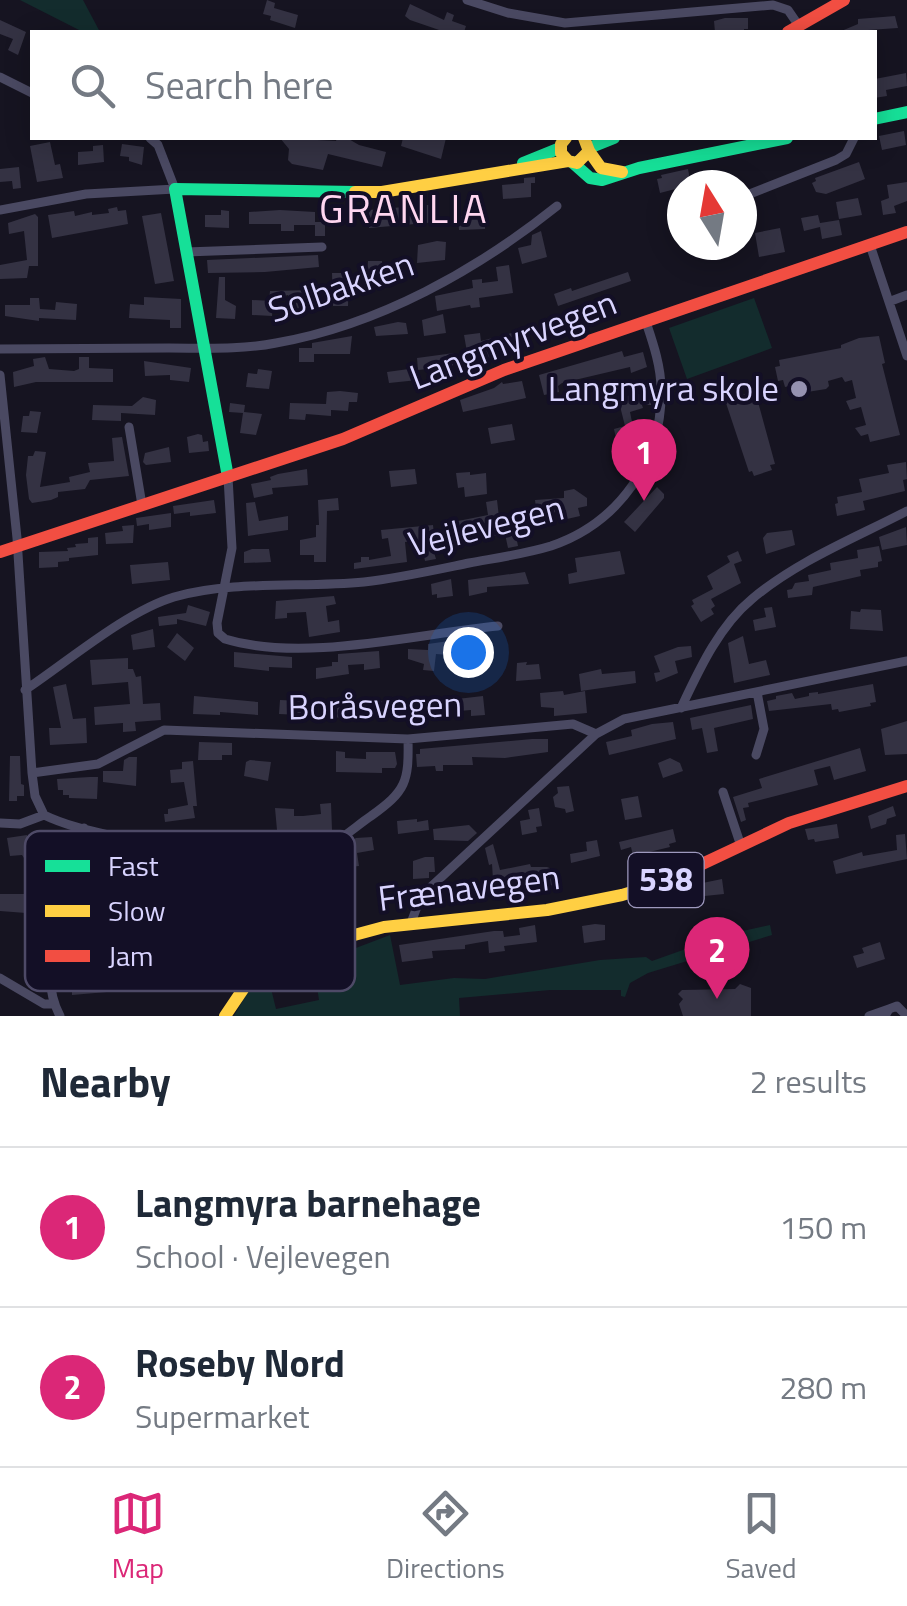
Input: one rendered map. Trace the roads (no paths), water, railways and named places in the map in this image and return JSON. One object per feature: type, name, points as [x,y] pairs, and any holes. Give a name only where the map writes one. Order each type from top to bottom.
[{"type":"main road","points":[[794,30],[844,0]]},
{"type":"main road","points":[[877,118],[907,112]]},
{"type":"main road","points":[[564,148],[596,180],[777,140]]},
{"type":"main road","points":[[564,148],[583,160],[587,145]]},
{"type":"main road","points":[[587,145],[600,168],[625,172]]},
{"type":"main road","points":[[228,478],[175,189],[287,194],[382,192],[445,184],[512,168],[564,148]]},
{"type":"main road","name":"Langmyrvegen","points":[[0,552],[369,429],[504,370],[907,232]]},
{"type":"main road","name":"Frænavegen","points":[[355,934],[411,923],[547,910],[622,896],[658,884],[789,823],[907,786]]},
{"type":"main road","name":"Frænavegen","points":[[225,1016],[242,991]]},
{"type":"street","points":[[467,0],[508,13],[565,23],[773,5],[788,10],[794,30]]},
{"type":"street","points":[[0,78],[30,91]]},
{"type":"street","points":[[0,210],[86,194],[175,189],[158,145],[152,140]]},
{"type":"street","points":[[757,191],[836,160],[846,154],[853,140]]},
{"type":"street","name":"Solbakken","points":[[0,349],[204,348],[280,343],[399,303],[460,274],[557,206]]},
{"type":"street","points":[[870,244],[907,356]]},
{"type":"street","points":[[186,252],[322,247]]},
{"type":"street","points":[[890,301],[907,295]]},
{"type":"street","name":"Vejlevegen","points":[[26,690],[140,612],[174,598],[224,590],[380,580],[536,550],[582,532],[615,507],[634,484],[657,433],[661,383],[646,322]]},
{"type":"street","points":[[0,376],[18,547],[32,773],[44,815]]},
{"type":"street","points":[[130,428],[142,506]]},
{"type":"street","points":[[228,478],[232,531],[217,629],[221,637],[237,642],[328,647],[498,626]]},
{"type":"street","points":[[681,708],[698,671],[726,628],[751,600],[786,574],[907,511]]},
{"type":"street","points":[[411,923],[421,896],[596,734],[624,719],[907,661]]},
{"type":"street","points":[[756,756],[764,729],[757,692]]},
{"type":"street","name":"Boråsvegen","points":[[32,773],[98,764],[164,730],[408,739],[573,724],[596,734]]},
{"type":"street","points":[[350,831],[399,796],[409,772],[408,739]]},
{"type":"street","points":[[722,792],[741,846]]},
{"type":"street","points":[[0,823],[20,824],[44,815],[98,831]]},
{"type":"street","points":[[80,831],[84,828]]},
{"type":"street","points":[[0,978],[44,1004],[54,1004]]},
{"type":"street","points":[[52,991],[60,1016]]},
{"type":"street","points":[[889,1010],[907,999]]},
{"type":"street","points":[[868,1016],[902,1008],[907,1015]]},
{"type":"place","name":"Langmyra skole","points":[[799,389]]},
{"type":"place","name":"Langmyra barnehage","points":[[644,501]]},
{"type":"place","name":"Roseby Nord","points":[[717,999]]},
{"type":"district","name":"GRANLIA","points":[[404,209]]}]
